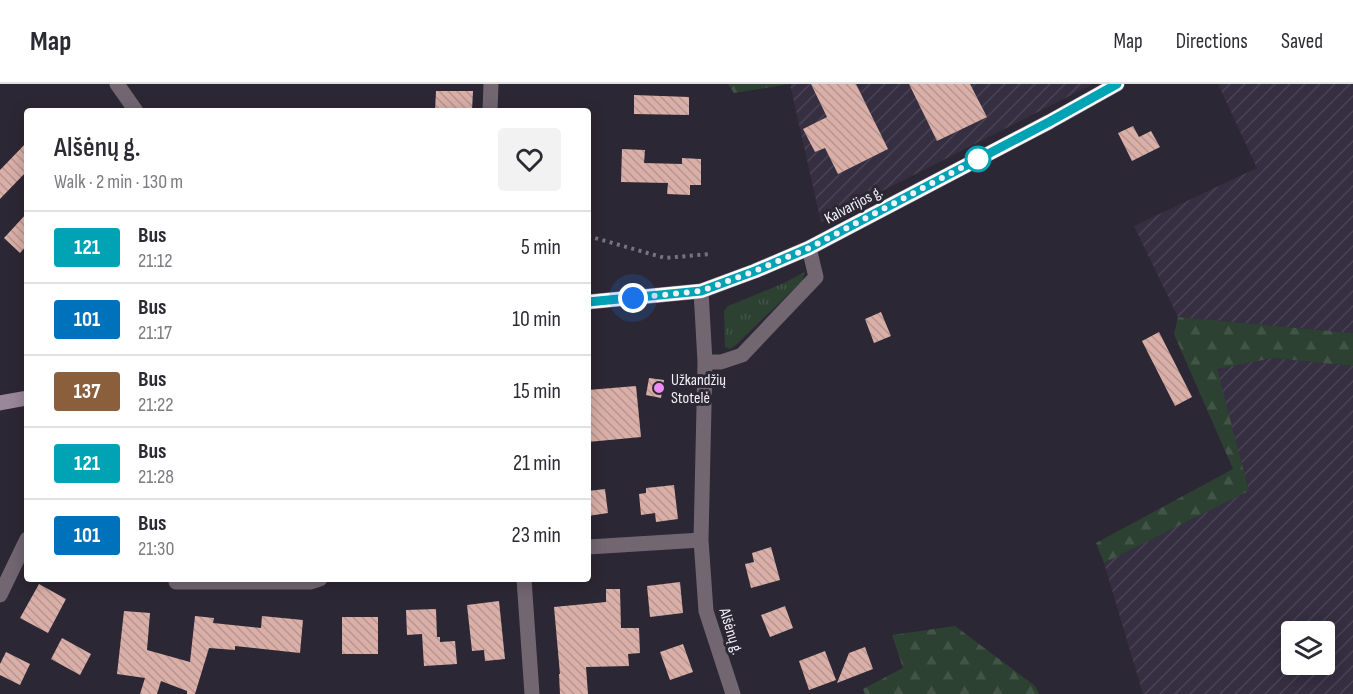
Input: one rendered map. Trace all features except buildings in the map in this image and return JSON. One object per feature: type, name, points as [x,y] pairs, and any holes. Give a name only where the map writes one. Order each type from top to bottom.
[{"type":"main road","name":"Kalvarijos g.","points":[[591,302],[701,291],[755,271],[809,248],[1117,84]]},
{"type":"main road","points":[[0,403],[24,399]]},
{"type":"street","points":[[117,84],[134,108]]},
{"type":"street","points":[[490,108],[491,84]]},
{"type":"street","points":[[705,362],[721,362],[742,355],[816,277],[809,248]]},
{"type":"street","name":"Alšėnų g.","points":[[701,291],[705,362],[701,540],[706,611],[733,694]]},
{"type":"street","points":[[591,547],[701,540]]},
{"type":"street","points":[[0,595],[24,545]]},
{"type":"street","points":[[176,582],[311,582]]},
{"type":"street","points":[[524,582],[532,694]]},
{"type":"path","points":[[591,237],[665,258],[710,254]]},
{"type":"shaded area","points":[[790,84],[1093,84],[821,222]]},
{"type":"shaded area","points":[[1218,84],[1353,84],[1353,333],[1178,317],[1134,226],[1257,168]]},
{"type":"shaded area","points":[[1273,358],[1353,366],[1353,694],[1143,694],[1104,563],[1249,491],[1216,369]]},
{"type":"green space","points":[[728,84],[790,84],[734,93]]},
{"type":"green space","points":[[805,272],[802,281],[736,345],[730,349],[725,347],[724,311],[728,306]]},
{"type":"green space","points":[[1178,317],[1353,333],[1353,366],[1273,358],[1217,369],[1249,491],[1104,563],[1096,543],[1233,469],[1174,334]]},
{"type":"green space","points":[[955,626],[1035,686],[1039,694],[865,694],[863,689],[903,668],[892,635]]},
{"type":"bus line","name":"121","points":[[591,302],[701,291],[755,271],[809,248],[1117,84]]},
{"type":"place","name":"Užkandžių Stotelė","points":[[659,388]]},
{"type":"route","points":[[633,298],[701,291],[755,271],[809,248],[978,159]]}]
